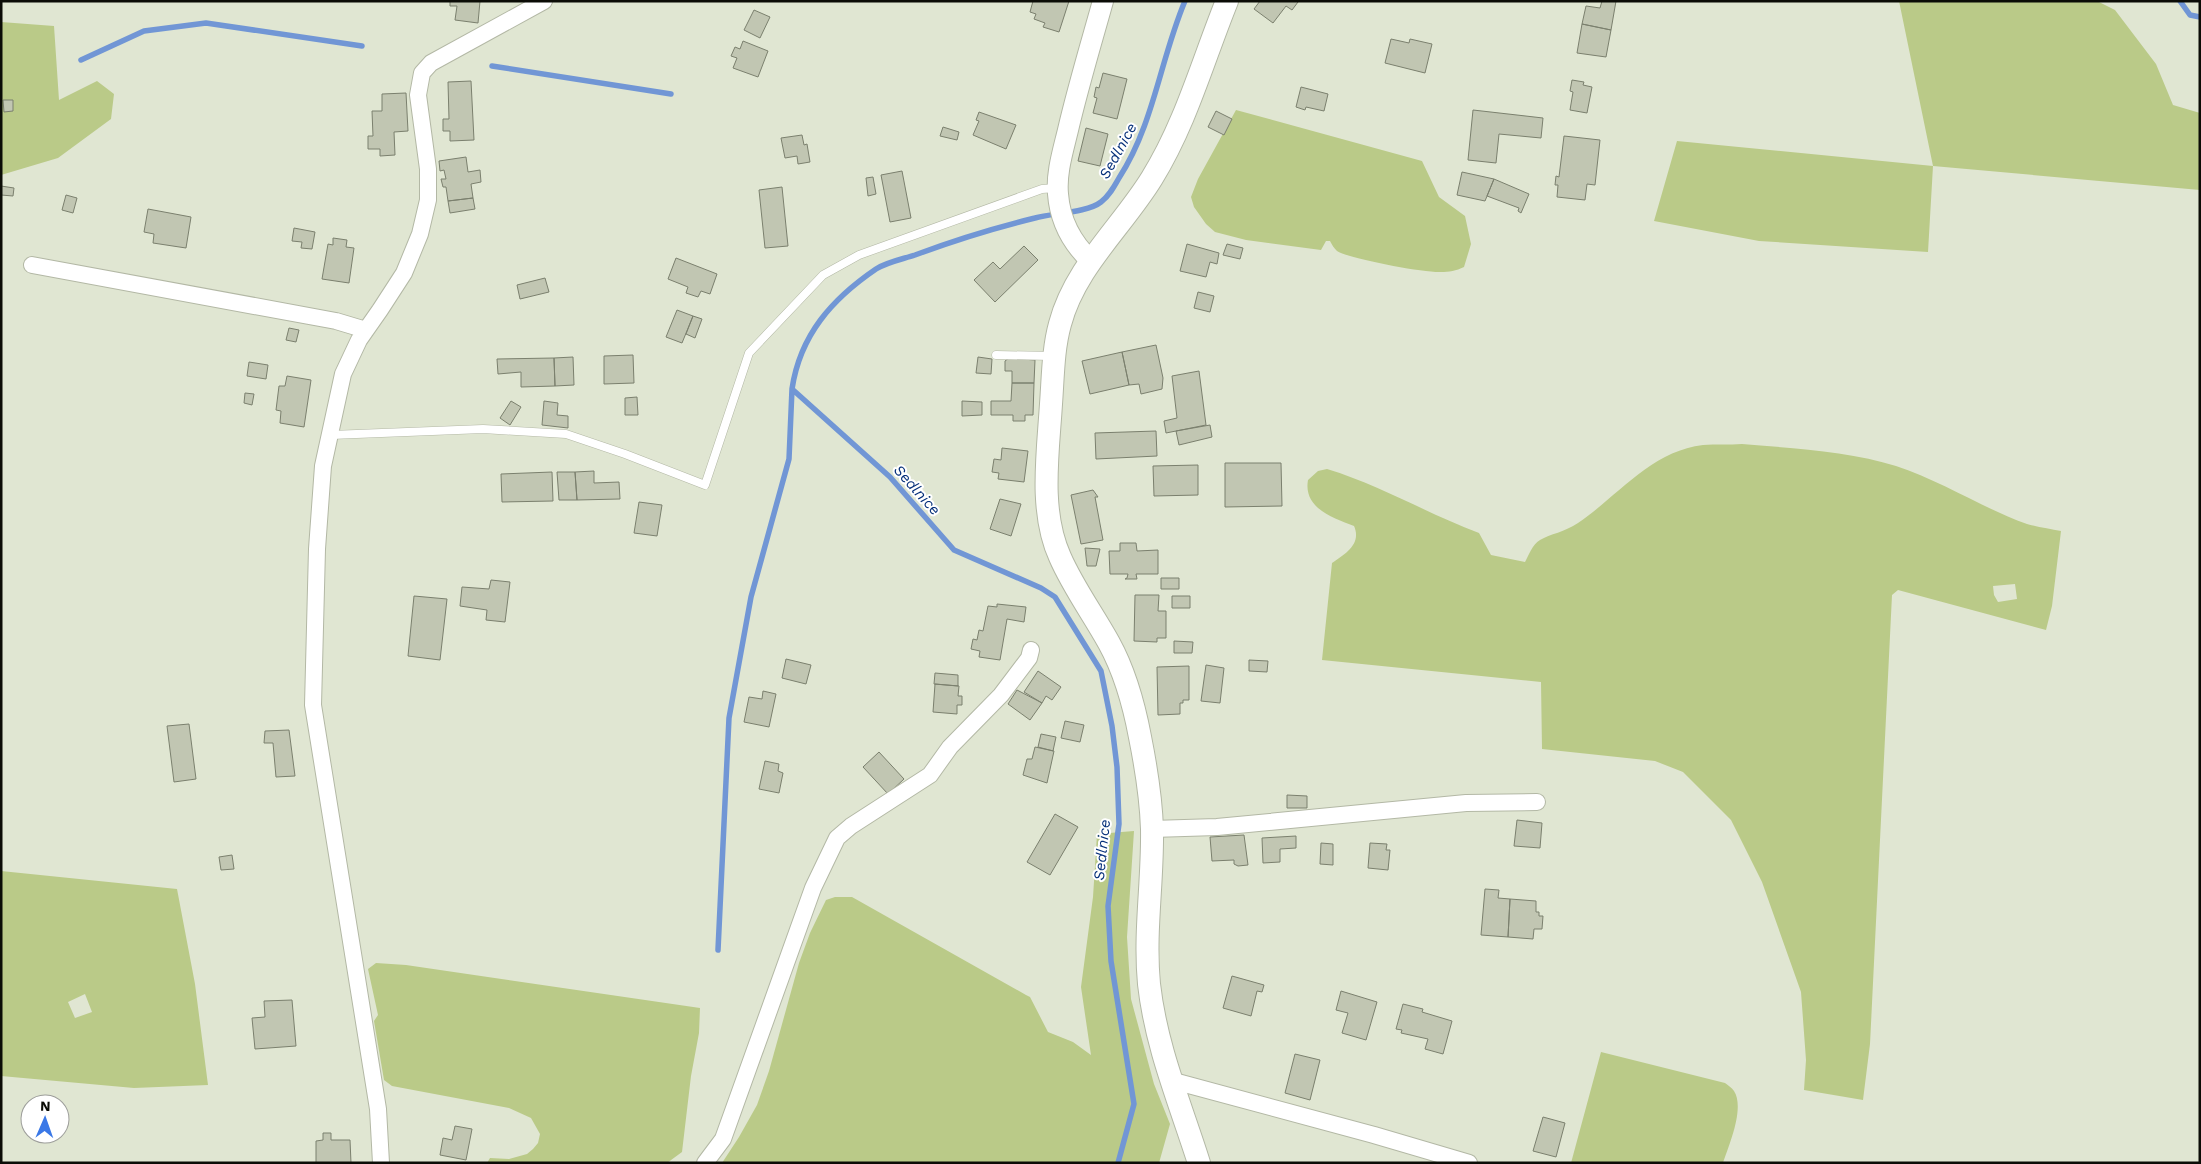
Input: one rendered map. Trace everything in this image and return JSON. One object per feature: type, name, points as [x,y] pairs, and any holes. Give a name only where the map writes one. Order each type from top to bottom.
[{"type":"main road","points":[[1199,1163],[1170,1080],[1156,1030],[1149,983],[1148,942],[1152,830],[1140,738],[1124,676],[1109,642],[1067,573],[1052,533],[1048,493],[1054,356],[1063,311],[1078,280],[1138,198],[1160,164],[1194,89],[1227,1]]},
{"type":"street","points":[[381,1163],[378,1109],[313,705],[317,549],[323,466],[343,374],[359,340],[404,273],[420,234],[428,200],[428,169],[418,95],[422,73],[431,63],[544,1]]},
{"type":"street","points":[[1091,261],[1071,238],[1063,217],[1058,192],[1062,154],[1070,118],[1103,1]]},
{"type":"street","points":[[32,265],[336,321],[366,330]]},
{"type":"street","points":[[705,1163],[723,1139],[813,888],[837,838],[851,826],[930,775],[950,747],[1001,695],[1029,658],[1031,650]]},
{"type":"street","points":[[1152,830],[1217,827],[1466,803],[1537,802]]},
{"type":"street","points":[[1170,1080],[1374,1134],[1469,1163]]},
{"type":"lane","points":[[331,435],[483,428],[566,434],[625,454],[705,486],[749,352],[823,275],[859,255],[947,222],[1042,189],[1058,192]]},
{"type":"lane","points":[[996,355],[1054,356]]},
{"type":"green space","points":[[1899,1],[2097,1],[2115,10],[2156,64],[2173,105],[2200,113],[2200,190],[1933,166]]},
{"type":"green space","points":[[1,22],[54,26],[59,100],[97,81],[114,94],[111,119],[58,158],[1,175]]},
{"type":"green space","points":[[1236,110],[1422,161],[1439,197],[1465,216],[1471,244],[1464,267],[1447,272],[1432,272],[1388,265],[1345,254],[1337,251],[1330,241],[1326,241],[1321,250],[1246,240],[1215,232],[1206,224],[1194,207],[1191,197],[1198,179]]},
{"type":"green space","points":[[1677,141],[1933,166],[1928,252],[1759,241],[1654,221]]},
{"type":"green space","points":[[1742,444],[1819,451],[1878,461],[1930,479],[2010,518],[2027,524],[2061,531],[2052,606],[2046,630],[1898,590],[1892,595],[1870,1044],[1863,1100],[1804,1090],[1806,1060],[1801,992],[1762,882],[1731,820],[1683,772],[1655,761],[1542,749],[1541,682],[1322,660],[1332,563],[1351,548],[1356,538],[1356,532],[1354,526],[1321,510],[1310,498],[1308,480],[1318,471],[1327,469],[1385,491],[1479,533],[1491,555],[1525,562],[1537,542],[1578,523],[1636,476],[1667,456],[1684,449],[1703,445]],"holes":[[[2015,584],[2017,599],[1998,602],[1994,595],[1993,586]]]},
{"type":"green space","points":[[1134,831],[1127,937],[1131,999],[1154,1084],[1170,1124],[1159,1163],[722,1163],[757,1105],[769,1071],[799,963],[810,933],[826,900],[835,897],[852,897],[1030,997],[1048,1032],[1073,1042],[1091,1055],[1081,987],[1093,897],[1097,834]]},
{"type":"green space","points":[[1,871],[177,889],[195,984],[208,1085],[134,1088],[1,1076]],"holes":[[[85,994],[92,1012],[75,1018],[68,1002]]]},
{"type":"green space","points":[[376,963],[406,965],[700,1008],[699,1033],[691,1076],[682,1152],[667,1163],[487,1163],[490,1158],[509,1159],[527,1154],[538,1143],[540,1134],[531,1118],[509,1108],[392,1086],[384,1080],[374,1021],[378,1015],[368,969]]},
{"type":"green space","points":[[1601,1052],[1725,1083],[1731,1088],[1737,1098],[1737,1117],[1723,1163],[1571,1163]]},
{"type":"building","points":[[450,1],[480,1],[478,23],[455,20],[457,6],[450,6]]},
{"type":"building","points":[[1033,1],[1069,1],[1059,32],[1043,27],[1045,23],[1034,19],[1036,14],[1030,12]]},
{"type":"building","points":[[1260,1],[1298,2],[1292,10],[1286,6],[1273,23],[1254,9]]},
{"type":"building","points":[[1602,1],[1616,1],[1611,30],[1582,24],[1586,6],[1600,8]]},
{"type":"building","points":[[754,10],[770,17],[760,38],[744,30]]},
{"type":"building","points":[[1582,24],[1611,30],[1606,57],[1577,53]]},
{"type":"building","points":[[1391,39],[1409,43],[1410,39],[1432,44],[1425,73],[1385,63]]},
{"type":"building","points":[[743,41],[768,51],[758,77],[733,68],[737,58],[731,56],[735,47],[740,49]]},
{"type":"building","points":[[1103,73],[1127,79],[1117,119],[1093,113],[1097,98],[1094,97],[1096,87],[1099,88]]},
{"type":"building","points":[[1572,80],[1584,82],[1583,85],[1592,87],[1587,113],[1570,110],[1573,92],[1570,91]]},
{"type":"building","points":[[471,81],[474,140],[450,141],[450,131],[443,131],[443,119],[449,119],[448,82]]},
{"type":"building","points":[[1301,87],[1328,94],[1324,111],[1306,107],[1305,110],[1296,107]]},
{"type":"building","points":[[406,93],[408,131],[394,132],[395,155],[380,156],[380,149],[368,149],[368,136],[373,136],[372,111],[382,111],[382,94]]},
{"type":"building","points":[[3,100],[13,100],[13,111],[4,112]]},
{"type":"building","points":[[1473,110],[1543,118],[1541,138],[1499,134],[1496,163],[1468,160]]},
{"type":"building","points":[[1216,111],[1232,119],[1224,135],[1208,127]]},
{"type":"building","points":[[979,112],[1016,125],[1006,149],[973,135],[979,121],[976,120]]},
{"type":"building","points":[[943,127],[959,132],[957,140],[940,136]]},
{"type":"building","points":[[1086,128],[1108,134],[1100,166],[1078,161]]},
{"type":"building","points":[[802,135],[804,145],[807,144],[810,162],[798,164],[797,156],[785,158],[781,138]]},
{"type":"building","points":[[1564,136],[1600,140],[1595,185],[1587,184],[1585,200],[1557,197],[1558,185],[1555,185],[1556,176],[1559,177]]},
{"type":"building","points":[[466,157],[468,172],[480,170],[481,182],[471,184],[473,198],[448,201],[446,187],[443,187],[441,179],[446,179],[444,170],[440,171],[439,161]]},
{"type":"building","points":[[902,171],[911,218],[890,222],[881,175]]},
{"type":"building","points":[[1462,172],[1494,179],[1485,201],[1457,195]]},
{"type":"building","points":[[873,177],[876,194],[868,196],[866,178]]},
{"type":"building","points":[[1494,179],[1529,194],[1521,213],[1518,211],[1519,208],[1487,196]]},
{"type":"building","points":[[1,186],[14,188],[13,196],[1,195]]},
{"type":"building","points":[[782,187],[788,246],[765,248],[759,190]]},
{"type":"building","points":[[66,195],[77,198],[73,213],[62,210]]},
{"type":"building","points":[[473,198],[475,209],[450,213],[448,201]]},
{"type":"building","points":[[148,209],[191,217],[186,248],[153,243],[154,234],[144,232]]},
{"type":"building","points":[[294,228],[315,232],[312,249],[301,248],[302,242],[292,241]]},
{"type":"building","points":[[333,238],[347,240],[346,247],[354,248],[349,283],[322,279],[328,244],[333,245]]},
{"type":"building","points":[[1187,244],[1219,253],[1217,264],[1210,262],[1206,277],[1180,271]]},
{"type":"building","points":[[1227,244],[1243,248],[1240,259],[1223,255]]},
{"type":"building","points":[[1024,246],[1038,260],[995,302],[974,280],[993,262],[1000,269]]},
{"type":"building","points":[[676,258],[717,274],[710,294],[701,291],[698,297],[686,293],[688,287],[668,279]]},
{"type":"building","points":[[545,278],[549,292],[520,299],[517,285]]},
{"type":"building","points":[[1198,292],[1214,296],[1210,312],[1194,308]]},
{"type":"building","points":[[677,310],[693,316],[682,343],[666,337]]},
{"type":"building","points":[[693,316],[702,319],[695,338],[686,334]]},
{"type":"building","points":[[289,328],[299,330],[296,342],[286,340]]},
{"type":"building","points":[[1156,345],[1163,378],[1162,389],[1141,394],[1139,384],[1129,385],[1122,352]]},
{"type":"building","points":[[1122,352],[1129,385],[1090,394],[1082,361]]},
{"type":"building","points":[[633,355],[634,383],[604,384],[604,356]]},
{"type":"building","points":[[573,357],[574,385],[555,386],[554,358]]},
{"type":"building","points":[[978,357],[992,359],[991,374],[976,373]]},
{"type":"building","points":[[554,358],[555,386],[521,387],[521,372],[498,374],[497,359]]},
{"type":"building","points":[[1009,358],[1035,360],[1034,383],[1012,383],[1012,371],[1005,371],[1005,361]]},
{"type":"building","points":[[249,362],[268,365],[266,379],[247,376]]},
{"type":"building","points":[[1199,371],[1206,425],[1166,433],[1164,421],[1177,418],[1172,376]]},
{"type":"building","points":[[287,376],[311,380],[304,427],[280,423],[281,411],[276,410],[279,386],[285,386]]},
{"type":"building","points":[[1012,383],[1034,383],[1033,415],[1025,415],[1025,421],[1013,421],[1013,415],[991,415],[991,401],[1011,401]]},
{"type":"building","points":[[245,393],[254,394],[252,405],[244,403]]},
{"type":"building","points":[[637,397],[638,415],[625,415],[625,398]]},
{"type":"building","points":[[511,401],[521,407],[510,425],[500,418]]},
{"type":"building","points":[[544,401],[558,403],[557,415],[568,416],[568,428],[542,425]]},
{"type":"building","points":[[962,401],[982,402],[982,415],[962,416]]},
{"type":"building","points":[[1210,425],[1212,437],[1179,445],[1176,431]]},
{"type":"building","points":[[1156,431],[1157,456],[1096,459],[1095,433]]},
{"type":"building","points":[[1002,448],[1028,451],[1024,482],[998,479],[999,473],[992,472],[994,459],[1001,460]]},
{"type":"building","points":[[1225,463],[1281,463],[1282,506],[1225,507]]},
{"type":"building","points":[[1198,465],[1198,495],[1154,496],[1153,466]]},
{"type":"building","points":[[594,471],[594,483],[619,482],[620,499],[577,500],[575,472]]},
{"type":"building","points":[[552,472],[553,501],[502,502],[501,474]]},
{"type":"building","points":[[557,472],[575,472],[577,500],[559,500]]},
{"type":"building","points":[[1093,490],[1098,497],[1095,497],[1103,540],[1081,544],[1071,495]]},
{"type":"building","points":[[1000,499],[1021,504],[1011,536],[990,529]]},
{"type":"building","points":[[639,502],[662,505],[657,536],[634,533]]},
{"type":"building","points":[[1120,543],[1136,543],[1137,551],[1158,550],[1158,574],[1136,574],[1137,579],[1125,579],[1128,574],[1110,574],[1109,551],[1120,551]]},
{"type":"building","points":[[1085,548],[1100,549],[1096,566],[1087,566]]},
{"type":"building","points":[[1161,578],[1179,578],[1179,589],[1161,589]]},
{"type":"building","points":[[491,580],[510,582],[505,622],[486,620],[487,610],[460,606],[462,587],[489,589]]},
{"type":"building","points":[[1135,595],[1159,595],[1158,611],[1166,611],[1166,638],[1157,638],[1157,642],[1134,641]]},
{"type":"building","points":[[414,596],[447,599],[440,660],[408,656]]},
{"type":"building","points":[[1172,596],[1190,596],[1190,608],[1172,608]]},
{"type":"building","points":[[997,604],[1026,607],[1024,622],[1007,619],[1000,660],[979,657],[980,651],[971,649],[973,639],[977,640],[979,630],[983,631],[988,606],[997,607]]},
{"type":"building","points":[[1174,641],[1193,642],[1192,653],[1174,653]]},
{"type":"building","points":[[786,659],[811,665],[806,684],[782,678]]},
{"type":"building","points":[[1249,660],[1268,661],[1267,672],[1249,671]]},
{"type":"building","points":[[1206,665],[1224,668],[1220,703],[1201,701]]},
{"type":"building","points":[[1189,666],[1189,700],[1183,700],[1183,703],[1180,703],[1180,714],[1158,715],[1157,667]]},
{"type":"building","points":[[1038,671],[1061,687],[1052,700],[1046,696],[1042,703],[1024,692]]},
{"type":"building","points":[[935,673],[958,675],[958,686],[934,684]]},
{"type":"building","points":[[935,684],[959,686],[958,696],[962,696],[962,705],[957,705],[957,714],[933,712]]},
{"type":"building","points":[[1017,690],[1042,703],[1030,720],[1008,704]]},
{"type":"building","points":[[763,691],[776,694],[769,727],[744,722],[749,697],[762,699]]},
{"type":"building","points":[[1065,721],[1084,725],[1080,742],[1061,738]]},
{"type":"building","points":[[189,724],[196,779],[174,782],[167,726]]},
{"type":"building","points":[[289,730],[295,776],[276,777],[273,743],[264,743],[265,731]]},
{"type":"building","points":[[1041,734],[1056,737],[1053,751],[1038,747]]},
{"type":"building","points":[[1035,747],[1054,751],[1047,783],[1023,775],[1027,759],[1032,759]]},
{"type":"building","points":[[879,752],[904,779],[888,794],[863,767]]},
{"type":"building","points":[[765,761],[779,764],[778,771],[783,773],[779,793],[759,789]]},
{"type":"building","points":[[1287,795],[1307,796],[1307,808],[1287,808]]},
{"type":"building","points":[[1055,814],[1078,827],[1050,875],[1027,862]]},
{"type":"building","points":[[1517,820],[1542,823],[1540,848],[1514,846]]},
{"type":"building","points":[[1244,835],[1248,865],[1238,866],[1234,864],[1234,860],[1212,861],[1210,837]]},
{"type":"building","points":[[1296,836],[1296,848],[1280,849],[1280,862],[1263,863],[1262,838]]},
{"type":"building","points":[[1321,843],[1333,844],[1333,865],[1320,864]]},
{"type":"building","points":[[1370,843],[1387,844],[1386,850],[1390,850],[1388,870],[1368,868]]},
{"type":"building","points":[[232,855],[234,869],[221,870],[219,857]]},
{"type":"building","points":[[1485,889],[1499,890],[1498,898],[1510,899],[1508,937],[1481,935]]},
{"type":"building","points":[[1510,899],[1536,901],[1536,912],[1539,912],[1539,916],[1543,916],[1542,929],[1534,929],[1533,939],[1508,937]]},
{"type":"building","points":[[1232,976],[1264,985],[1262,992],[1257,991],[1251,1016],[1223,1008]]},
{"type":"building","points":[[1341,991],[1377,1002],[1366,1040],[1342,1033],[1348,1013],[1336,1010]]},
{"type":"building","points":[[292,1000],[296,1046],[255,1049],[252,1018],[265,1017],[264,1001]]},
{"type":"building","points":[[1403,1004],[1423,1009],[1422,1012],[1452,1021],[1443,1054],[1425,1049],[1428,1039],[1401,1033],[1402,1030],[1396,1029]]},
{"type":"building","points":[[1295,1054],[1320,1060],[1310,1100],[1285,1093]]},
{"type":"building","points":[[1543,1117],[1565,1123],[1556,1157],[1533,1151]]},
{"type":"building","points":[[455,1126],[472,1129],[466,1160],[440,1155],[443,1138],[452,1140]]},
{"type":"building","points":[[323,1133],[331,1133],[331,1140],[350,1140],[351,1163],[316,1163],[316,1141],[323,1140]]},
{"type":"waterway","name":"Sedlnice","points":[[1118,1163],[1134,1104],[1111,961],[1108,906],[1119,824],[1117,767],[1112,726],[1101,671],[1055,597],[1041,588],[954,550],[890,477],[792,389],[802,352],[820,320],[845,293],[876,269],[945,244],[1042,216],[1095,206],[1104,200],[1115,185],[1141,136],[1176,23],[1185,1]]},
{"type":"waterway","points":[[2180,1],[2190,15],[2200,17]]},
{"type":"waterway","points":[[81,60],[144,31],[206,23],[362,46]]},
{"type":"waterway","points":[[492,66],[671,94]]},
{"type":"waterway","points":[[718,950],[729,718],[751,597],[789,459],[792,389]]}]
